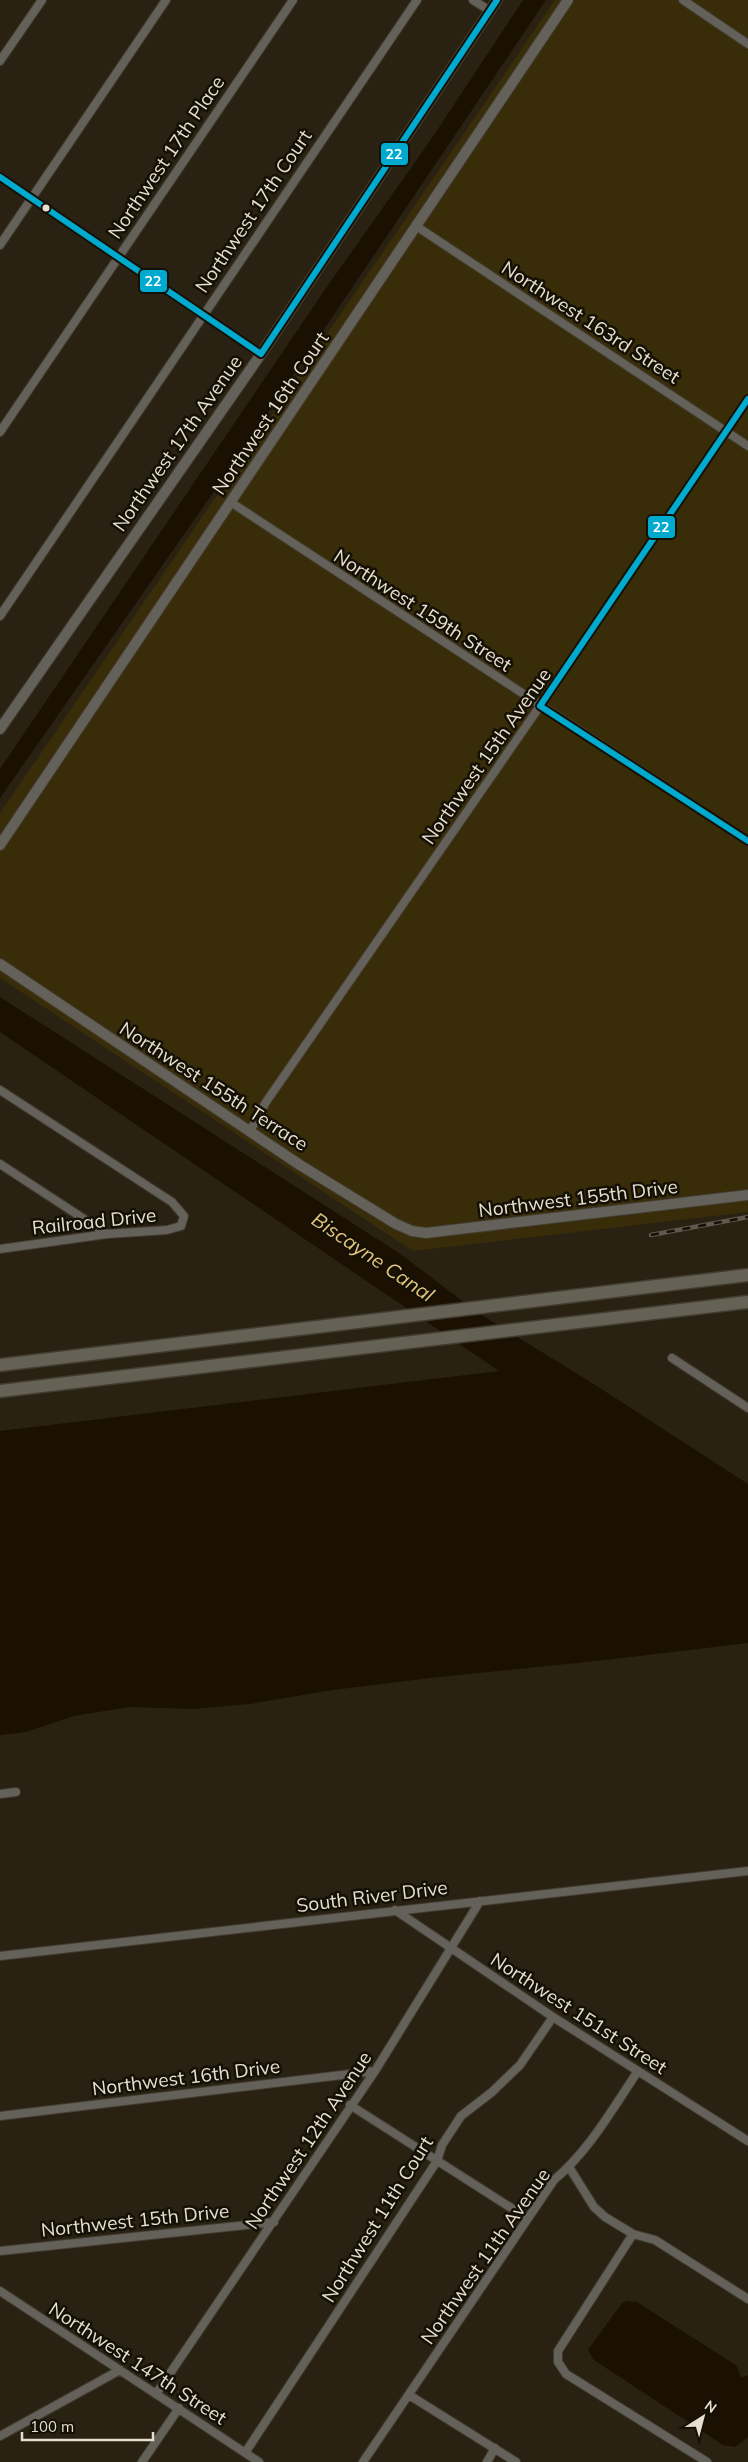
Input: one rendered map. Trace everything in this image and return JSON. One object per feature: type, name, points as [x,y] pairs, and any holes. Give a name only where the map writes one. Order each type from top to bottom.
[{"type":"main road","points":[[0,1365],[748,1275]]},
{"type":"main road","points":[[0,1391],[748,1302]]},
{"type":"street","points":[[0,61],[42,0]]},
{"type":"street","points":[[0,245],[166,0]]},
{"type":"street","name":"Northwest 17th Place","points":[[0,432],[293,0]]},
{"type":"street","name":"Northwest 17th Court","points":[[0,616],[417,0]]},
{"type":"street","points":[[473,0],[490,11]]},
{"type":"street","name":"Northwest 17th Avenue","points":[[0,729],[260,354],[497,0]]},
{"type":"street","name":"Northwest 16th Court","points":[[0,845],[232,503],[568,0]]},
{"type":"street","points":[[683,0],[748,44]]},
{"type":"street","points":[[0,177],[260,354]]},
{"type":"street","name":"Northwest 163rd Street","points":[[416,226],[748,446]]},
{"type":"street","name":"Northwest 15th Avenue","points":[[250,1131],[266,1102],[540,706],[748,399]]},
{"type":"street","name":"Northwest 159th Street","points":[[232,503],[748,841]]},
{"type":"street","name":"Northwest 155th Terrace","points":[[0,964],[250,1131],[388,1220],[412,1232]]},
{"type":"street","name":"Railroad Drive","points":[[0,1090],[172,1202],[184,1216],[181,1226],[167,1230],[107,1234],[0,1249]]},
{"type":"street","points":[[0,1164],[107,1234]]},
{"type":"street","name":"Northwest 155th Drive","points":[[412,1232],[426,1234],[748,1194]]},
{"type":"street","points":[[672,1358],[748,1408]]},
{"type":"street","points":[[0,1794],[16,1792]]},
{"type":"street","name":"South River Drive","points":[[0,1956],[748,1871]]},
{"type":"street","name":"Northwest 12th Avenue","points":[[156,2394],[274,2222],[350,2104],[375,2071],[480,1900]]},
{"type":"street","name":"Northwest 151st Street","points":[[395,1910],[553,2017],[748,2141]]},
{"type":"street","name":"Northwest 11th Court","points":[[246,2453],[436,2161],[442,2146],[461,2116],[492,2092],[520,2065],[553,2017]]},
{"type":"street","name":"Northwest 16th Drive","points":[[0,2116],[375,2071]]},
{"type":"street","name":"Northwest 11th Avenue","points":[[362,2462],[527,2218],[554,2180],[569,2168],[592,2138],[638,2071]]},
{"type":"street","points":[[350,2104],[527,2218]]},
{"type":"street","points":[[569,2168],[594,2207],[605,2217],[633,2234],[655,2240],[748,2299]]},
{"type":"street","name":"Northwest 15th Drive","points":[[0,2251],[274,2222]]},
{"type":"street","points":[[633,2234],[558,2351],[558,2362],[566,2374],[707,2462]]},
{"type":"street","name":"Northwest 147th Street","points":[[0,2291],[259,2462]]},
{"type":"street","points":[[0,2436],[120,2370]]},
{"type":"street","points":[[409,2395],[516,2462]]},
{"type":"street","points":[[142,2462],[179,2408]]},
{"type":"street","points":[[487,2462],[495,2448]]},
{"type":"shaded area","points":[[555,0],[748,0],[748,1212],[413,1251],[0,978],[0,813]]},
{"type":"water","points":[[523,0],[546,0],[236,460],[0,798],[0,769],[324,291],[432,138]]},
{"type":"water","name":"Biscayne Canal","points":[[0,997],[399,1253],[477,1312],[592,1383],[748,1484],[748,1643],[439,1677],[333,1690],[250,1704],[193,1709],[129,1707],[74,1716],[26,1732],[0,1735],[0,1431],[499,1371],[0,1032]]},
{"type":"water","points":[[627,2301],[637,2302],[737,2366],[741,2378],[748,2375],[748,2437],[735,2447],[723,2445],[594,2360],[588,2350],[622,2303]]},
{"type":"railway","points":[[651,1235],[748,1217]]},
{"type":"transit line","name":"22","points":[[0,177],[261,354],[497,0]]},
{"type":"transit line","name":"22","points":[[748,399],[540,706],[748,841]]}]
